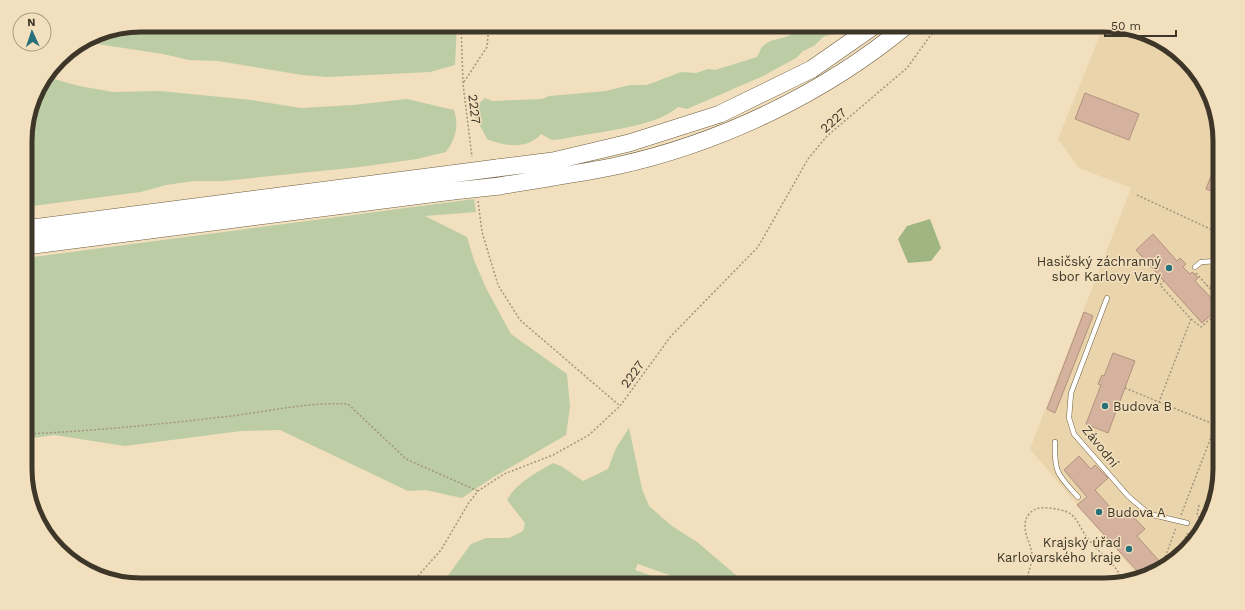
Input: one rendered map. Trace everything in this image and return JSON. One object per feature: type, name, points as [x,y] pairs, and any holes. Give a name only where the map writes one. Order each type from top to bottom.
[{"type":"highway","points":[[32,228],[553,161],[629,143],[720,114],[812,69],[865,32]]},
{"type":"highway","points":[[32,245],[500,186],[616,166],[676,149],[733,129],[826,82],[865,58],[898,32]]},
{"type":"lane","points":[[1195,268],[1201,262],[1213,261]]},
{"type":"lane","name":"Závodní","points":[[1107,298],[1071,393],[1069,418],[1074,434],[1128,496],[1149,514],[1187,523]]},
{"type":"lane","points":[[1055,442],[1054,462],[1057,473],[1078,497]]},
{"type":"path","name":"2227","points":[[461,32],[464,97],[472,160]]},
{"type":"path","points":[[463,84],[487,47],[488,32]]},
{"type":"path","name":"2227","points":[[477,199],[482,232],[498,285],[520,320],[620,406],[671,336],[758,247],[808,159],[827,136],[907,68],[934,32]]},
{"type":"path","points":[[1137,195],[1213,231]]},
{"type":"path","points":[[1195,274],[1196,273],[1213,293]]},
{"type":"path","points":[[1164,281],[1160,285],[1191,319],[1201,327],[1213,316]]},
{"type":"path","points":[[1205,285],[1213,288]]},
{"type":"path","points":[[1159,402],[1191,319]]},
{"type":"path","points":[[1125,388],[1213,424]]},
{"type":"path","points":[[32,434],[65,432],[230,416],[320,403],[348,404],[406,458],[478,491]]},
{"type":"path","points":[[416,578],[441,550],[468,504],[478,491],[504,474],[553,455],[589,435],[620,406]]},
{"type":"path","points":[[1164,560],[1213,433]]},
{"type":"path","points":[[1200,506],[1197,515],[1200,520]]},
{"type":"path","points":[[1027,578],[1032,557],[1025,524],[1028,515],[1041,507],[1062,509],[1072,514],[1089,540],[1118,571],[1120,577]]},
{"type":"path","points":[[1183,544],[1187,534],[1192,533]]},
{"type":"shaded area","points":[[1101,32],[1118,33],[1146,40],[1176,59],[1186,69],[1202,93],[1212,127],[1212,483],[1202,517],[1186,541],[1164,560],[1152,567],[1135,573],[1030,449],[1131,188],[1079,168],[1058,139]]},
{"type":"green space","points":[[141,32],[457,32],[455,65],[430,72],[328,77],[302,75],[218,61],[189,60],[163,54],[93,43],[113,36]]},
{"type":"green space","points":[[794,32],[838,32],[823,37],[814,46],[803,51],[796,58],[763,76],[687,109],[678,107],[655,120],[639,125],[563,139],[552,140],[541,134],[529,143],[508,145],[487,139],[476,118],[478,104],[485,98],[492,101],[542,99],[549,96],[606,91],[630,85],[647,85],[681,72],[696,73],[708,69],[715,70],[757,57],[762,47],[772,41]]},
{"type":"green space","points":[[52,78],[79,86],[113,92],[160,91],[251,100],[301,108],[353,105],[407,99],[454,110],[456,116],[456,132],[446,152],[417,159],[360,167],[223,181],[194,181],[166,185],[141,192],[32,206],[33,127],[40,99]]},
{"type":"green space","points":[[474,199],[476,212],[425,216],[467,237],[474,260],[486,288],[511,334],[567,374],[570,407],[566,435],[492,478],[462,498],[425,490],[408,491],[280,430],[241,431],[125,446],[54,435],[32,438],[32,257]]},
{"type":"green space","points":[[930,219],[941,248],[931,261],[908,263],[898,239],[907,226]]},
{"type":"green space","points":[[629,428],[642,489],[649,506],[672,526],[697,542],[740,578],[677,578],[638,564],[635,570],[658,578],[446,578],[471,544],[486,538],[509,538],[523,531],[525,523],[507,500],[521,483],[553,463],[561,466],[583,481],[608,469],[616,448]]},
{"type":"building","points":[[1085,93],[1139,114],[1129,140],[1075,119]]},
{"type":"building","points":[[1213,171],[1213,192],[1206,189]]},
{"type":"building","points":[[1153,234],[1177,261],[1180,258],[1186,264],[1183,267],[1190,274],[1192,272],[1195,274],[1198,278],[1195,281],[1213,300],[1213,313],[1202,323],[1136,250]]},
{"type":"building","points":[[1084,312],[1093,316],[1055,413],[1047,409]]},
{"type":"building","name":"Budova B","points":[[1113,353],[1135,361],[1108,433],[1086,424],[1101,385],[1098,384],[1102,375],[1104,376]]},
{"type":"building","name":"Budova A","points":[[1079,456],[1091,469],[1095,465],[1108,478],[1095,490],[1118,516],[1126,509],[1145,529],[1137,536],[1160,562],[1138,572],[1077,505],[1087,497],[1064,470]]},
{"type":"place","name":"Hasičský záchranný sbor Karlovy Vary","points":[[1169,268]]},
{"type":"place","name":"Budova B","points":[[1105,406]]},
{"type":"place","name":"Budova A","points":[[1099,512]]},
{"type":"place","name":"Krajský úřad Karlovarského kraje","points":[[1129,549]]}]
